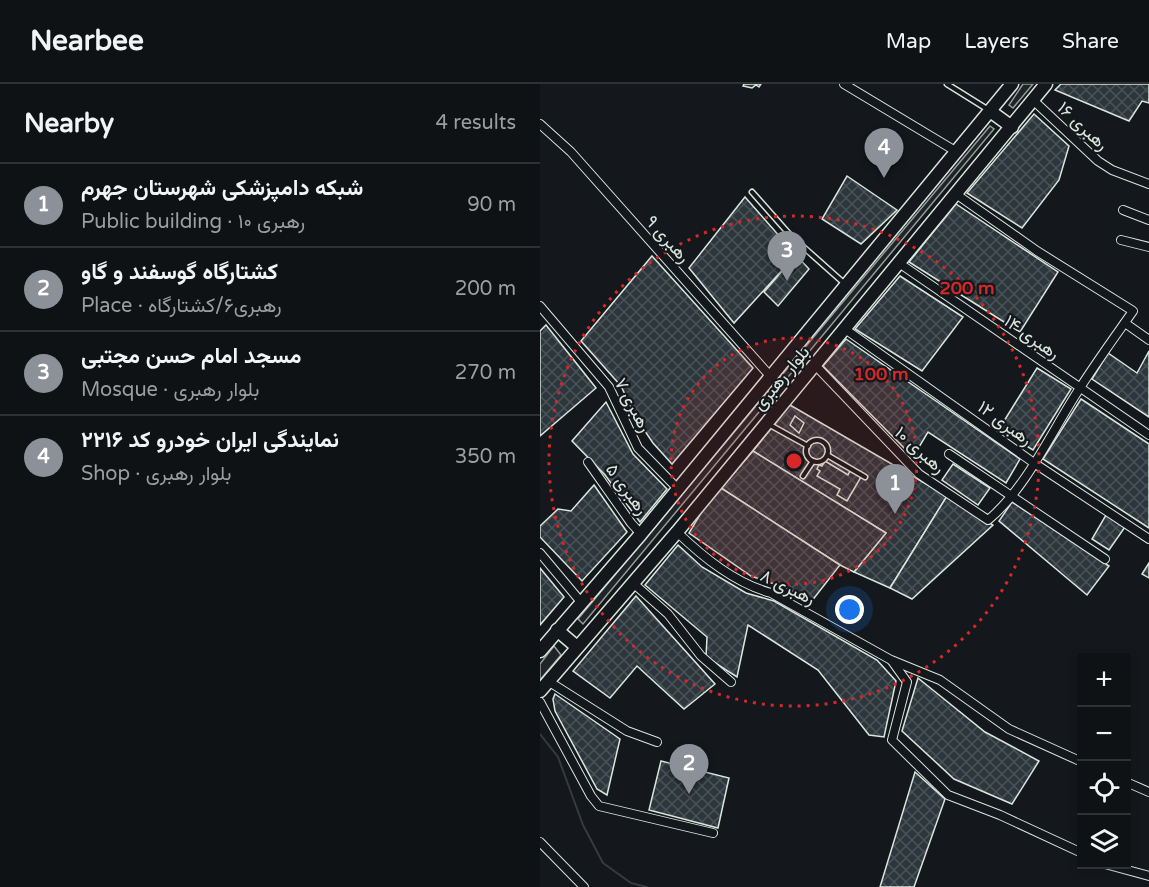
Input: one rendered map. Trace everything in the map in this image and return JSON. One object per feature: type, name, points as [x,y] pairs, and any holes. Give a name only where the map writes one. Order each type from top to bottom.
[{"type":"main road","name":"بلوار رهبری","points":[[540,651],[641,534],[1012,84]]},
{"type":"main road","name":"بلوار رهبری","points":[[544,686],[677,532],[1046,84]]},
{"type":"main road","points":[[990,111],[1012,127]]},
{"type":"main road","points":[[557,630],[577,647]]},
{"type":"street","points":[[843,84],[957,152]]},
{"type":"street","name":"رهبری ۱۶","points":[[1033,100],[1098,161],[1112,170],[1149,184]]},
{"type":"street","name":"رهبری ۹","points":[[540,124],[571,152],[771,377]]},
{"type":"street","points":[[956,194],[1037,251],[1133,311],[1125,323],[1149,340]]},
{"type":"street","points":[[1123,210],[1149,220]]},
{"type":"street","points":[[1121,240],[1149,247]]},
{"type":"street","name":"رهبری ۱۴","points":[[899,263],[1149,435]]},
{"type":"street","name":"رهبری ۷","points":[[540,306],[609,387],[638,448],[678,489]]},
{"type":"street","name":"رهبری ۱۰","points":[[815,365],[919,474],[988,520],[1000,510],[1034,463],[1079,388],[1125,323]]},
{"type":"street","name":"رهبری ۱۲","points":[[845,329],[1034,463],[1149,539]]},
{"type":"street","points":[[950,454],[1105,559]]},
{"type":"street","name":"رهبری ۵","points":[[588,462],[641,534]]},
{"type":"street","name":"رهبری ۸","points":[[677,532],[701,555],[756,589],[771,593],[891,660],[940,680],[1009,729],[1080,761]]},
{"type":"street","points":[[540,553],[581,602]]},
{"type":"street","points":[[633,583],[668,614],[700,656],[731,682]]},
{"type":"street","points":[[891,660],[907,682],[892,740],[948,795],[1000,815],[1077,851]]},
{"type":"street","points":[[544,686],[627,731],[657,742]]},
{"type":"street","points":[[540,702],[591,796],[599,806],[713,833]]},
{"type":"street","points":[[1131,784],[1149,792]]},
{"type":"street","points":[[540,842],[584,887]]},
{"type":"street","points":[[1123,869],[1149,876]]},
{"type":"lane","points":[[947,84],[990,111]]},
{"type":"lane","points":[[752,192],[791,236],[845,285]]},
{"type":"lane","points":[[766,423],[808,446]]},
{"type":"lane","points":[[813,441],[820,441],[826,446],[827,454],[822,460],[813,461],[807,456],[808,446],[813,441]]},
{"type":"lane","points":[[827,454],[866,477]]},
{"type":"lane","points":[[803,476],[813,461]]},
{"type":"shaded area","points":[[1023,84],[1033,84],[1013,108],[1009,105]]},
{"type":"shaded area","points":[[990,126],[994,129],[583,624],[578,619]]},
{"type":"shaded area","points":[[554,646],[561,655],[540,680],[540,664]]},
{"type":"building","points":[[744,84],[761,84],[759,87],[756,85],[752,88],[743,86]]},
{"type":"building","points":[[1061,84],[1149,84],[1149,103],[1142,101],[1129,121],[1055,90]]},
{"type":"building","points":[[1034,114],[1069,146],[1059,180],[1022,228],[967,193]]},
{"type":"building","points":[[847,176],[897,210],[861,244],[822,219]]},
{"type":"building","points":[[745,197],[796,255],[734,323],[689,268]]},
{"type":"building","points":[[956,204],[1058,272],[1020,332],[909,262]]},
{"type":"building","points":[[796,255],[809,269],[778,306],[764,292]]},
{"type":"building","points":[[652,256],[753,368],[672,464],[653,443],[636,418],[621,386],[581,341]]},
{"type":"building","points":[[900,276],[963,317],[922,371],[855,329]]},
{"type":"building","points":[[546,325],[596,388],[540,436],[540,331]]},
{"type":"building","points":[[846,339],[1020,459],[1006,483],[928,432],[913,457],[823,366]]},
{"type":"building","points":[[1149,351],[1149,417],[1092,379],[1108,353],[1137,373]]},
{"type":"building","points":[[1037,368],[1071,389],[1033,450],[999,429]]},
{"type":"building","points":[[1081,399],[1149,444],[1149,528],[1043,459]]},
{"type":"building","points":[[606,402],[633,454],[667,489],[640,522],[605,475],[572,441]]},
{"type":"building","points":[[790,405],[947,496],[890,588],[854,572],[886,533],[753,451]]},
{"type":"building","points":[[795,416],[804,423],[799,433],[790,425]]},
{"type":"building","points":[[753,451],[886,533],[854,572],[721,488]]},
{"type":"building","points":[[825,461],[848,475],[850,471],[861,477],[847,501],[837,495],[840,489],[817,476],[820,471],[817,469],[819,465],[822,466]]},
{"type":"building","points":[[953,464],[990,488],[978,505],[942,480]]},
{"type":"building","points":[[594,485],[627,532],[582,581],[540,537],[540,526],[558,509],[571,511]]},
{"type":"building","points":[[721,488],[840,565],[811,602],[789,589],[751,576],[689,533],[704,508]]},
{"type":"building","points":[[947,496],[993,525],[912,599],[890,588]]},
{"type":"building","points":[[1012,502],[1109,566],[1087,595],[999,521]]},
{"type":"building","points":[[1106,515],[1125,527],[1109,550],[1092,539]]},
{"type":"building","points":[[678,545],[702,567],[746,593],[774,601],[877,660],[896,681],[884,737],[869,735],[818,670],[748,625],[737,677],[706,657],[707,637],[645,585]]},
{"type":"building","points":[[1149,563],[1149,578],[1142,574]]},
{"type":"building","points":[[540,568],[564,597],[540,625]]},
{"type":"building","points":[[636,596],[715,684],[684,709],[637,666],[610,698],[573,671]]},
{"type":"building","points":[[918,678],[985,732],[1039,761],[1012,804],[954,779],[902,731]]},
{"type":"building","points":[[555,694],[620,739],[607,795],[597,789],[555,711],[553,699]]},
{"type":"building","points":[[661,761],[729,778],[718,828],[649,810]]},
{"type":"building","points":[[915,772],[945,799],[914,887],[880,887]]},
{"type":"waterway","points":[[540,734],[558,757],[583,825],[603,863],[631,883],[647,887]]},
{"type":"place","name":"نمایندگی ایران خودرو کد ۲۲۱۶","points":[[884,178]]},
{"type":"place","name":"مسجد امام حسن مجتبی","points":[[787,281]]},
{"type":"place","name":"شبکه دامپزشکی شهرستان جهرم","points":[[895,514]]},
{"type":"place","name":"کشتارگاه گوسفند و گاو","points":[[689,794]]}]
